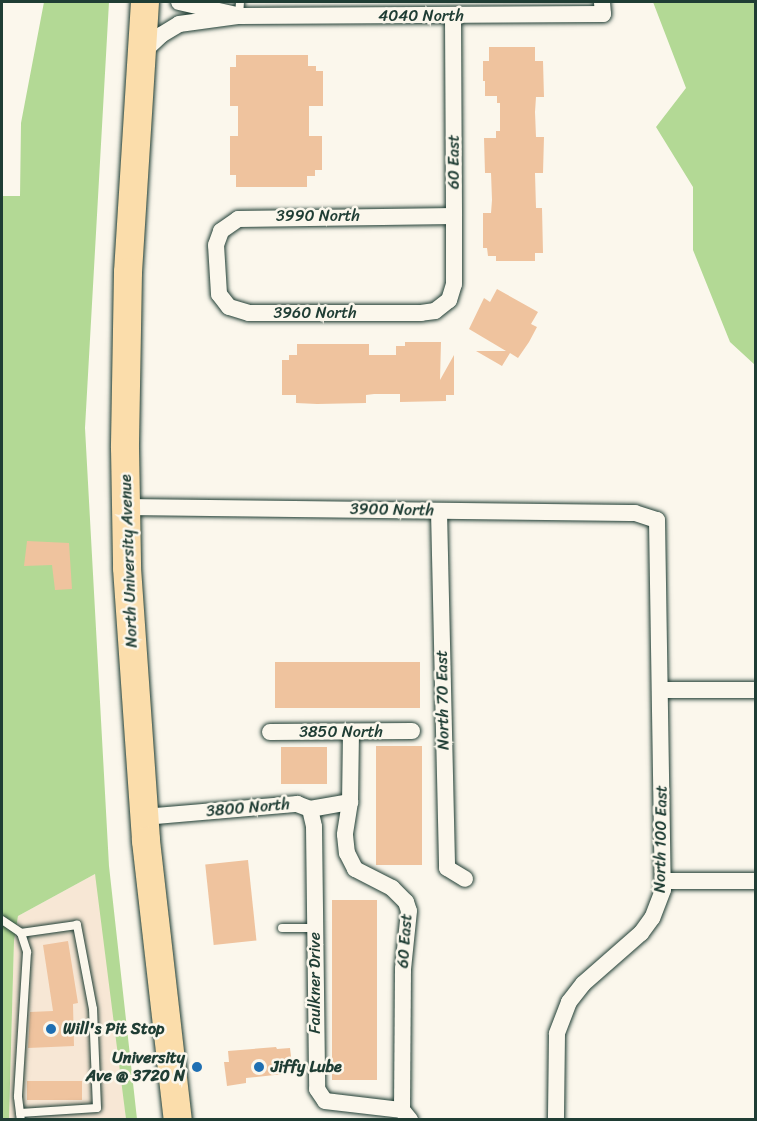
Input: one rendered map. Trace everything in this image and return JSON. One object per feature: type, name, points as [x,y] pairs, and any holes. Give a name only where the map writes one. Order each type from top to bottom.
[{"type":"highway","name":"North University Avenue","points":[[145,2],[128,272],[126,507],[132,654],[144,817],[178,1119]]},
{"type":"street","name":"4040 North","points":[[179,2],[240,9],[453,16],[603,8]]},
{"type":"street","name":"4040 North","points":[[142,54],[161,35],[179,24],[240,9]]},
{"type":"street","name":"60 East","points":[[445,304],[451,296],[454,284],[453,16]]},
{"type":"street","name":"3990 North","points":[[216,266],[216,245],[221,231],[231,222],[245,217],[454,216]]},
{"type":"street","name":"3960 North","points":[[216,266],[217,285],[223,302],[242,313],[421,313],[435,310],[445,304]]},
{"type":"street","name":"3900 North","points":[[126,507],[635,513],[657,520]]},
{"type":"street","name":"North 70 East","points":[[439,511],[447,868],[465,879]]},
{"type":"street","name":"North 100 East","points":[[556,1119],[555,1052],[561,1019],[569,1002],[583,984],[640,933],[652,918],[659,905],[664,881],[657,520]]},
{"type":"street","points":[[661,690],[756,690]]},
{"type":"street","name":"3850 North","points":[[270,732],[412,731]]},
{"type":"street","name":"60 East","points":[[351,732],[350,802],[345,844],[350,863],[362,874],[392,888],[406,902],[409,911],[403,969],[406,1115]]},
{"type":"street","name":"3800 North","points":[[144,817],[297,804],[310,809],[350,802]]},
{"type":"street","name":"Faulkner Drive","points":[[310,809],[314,827],[316,1089],[325,1101],[334,1104],[406,1115]]},
{"type":"street","points":[[664,881],[756,881]]},
{"type":"lane","points":[[2,920],[21,933],[27,952],[18,1097],[21,1116],[97,1108],[93,1009],[77,925],[21,933]]},
{"type":"lane","points":[[282,928],[315,928]]},
{"type":"shaded area","points":[[95,874],[106,918],[126,1119],[9,1120],[14,941],[18,916]]},
{"type":"green space","points":[[44,2],[109,2],[85,428],[109,866],[137,1119],[126,1119],[95,874],[18,916],[14,941],[9,1119],[2,1119],[2,196],[20,196],[21,123]]},
{"type":"green space","points":[[653,2],[755,2],[755,365],[730,342],[693,250],[693,187],[656,127],[686,88]]},
{"type":"building","points":[[489,47],[535,47],[535,61],[543,61],[544,97],[536,97],[535,112],[536,137],[544,137],[543,173],[535,173],[536,208],[542,208],[543,253],[535,253],[535,261],[496,261],[496,256],[488,256],[487,248],[483,248],[483,213],[491,213],[492,200],[491,173],[485,173],[484,138],[496,138],[496,131],[500,131],[500,103],[497,103],[497,96],[485,96],[485,81],[483,81],[483,61],[489,61]]},
{"type":"building","points":[[236,55],[308,55],[308,66],[316,66],[316,71],[323,71],[323,106],[309,106],[309,136],[322,136],[322,170],[315,170],[315,176],[307,176],[307,187],[236,187],[236,175],[230,175],[230,136],[238,136],[238,106],[230,106],[230,67],[236,67]]},
{"type":"building","points":[[497,289],[538,312],[531,324],[537,327],[529,342],[518,358],[510,353],[502,366],[476,351],[506,351],[469,329],[484,298],[490,302]]},
{"type":"building","points":[[405,342],[441,342],[440,380],[454,355],[454,395],[446,395],[446,401],[400,402],[400,394],[374,394],[366,395],[366,403],[317,404],[296,403],[296,395],[282,395],[282,360],[289,360],[289,355],[297,355],[297,344],[369,344],[369,355],[396,355],[396,346],[405,346]]},
{"type":"building","points":[[27,541],[69,543],[72,589],[55,590],[52,565],[24,566]]},
{"type":"building","points":[[275,662],[420,662],[420,708],[275,708]]},
{"type":"building","points":[[376,746],[422,746],[422,865],[376,865]]},
{"type":"building","points":[[281,747],[327,747],[327,784],[281,784]]},
{"type":"building","points":[[248,860],[256,941],[214,945],[205,864]]},
{"type":"building","points":[[332,900],[377,900],[377,1080],[332,1080]]},
{"type":"building","points":[[68,941],[78,1003],[73,1004],[74,1046],[28,1048],[30,1012],[53,1011],[43,945]]},
{"type":"building","name":"Jiffy Lube","points":[[276,1047],[277,1049],[290,1048],[293,1073],[246,1078],[246,1083],[227,1086],[224,1062],[229,1062],[228,1051]]},
{"type":"building","name":"Will's Pit Stop","points":[[27,1081],[82,1081],[82,1100],[27,1100]]},
{"type":"place","name":"Will's Pit Stop","points":[[51,1029]]},
{"type":"place","name":"University Ave @ 3720 N","points":[[197,1067]]},
{"type":"place","name":"Jiffy Lube","points":[[259,1067]]}]
